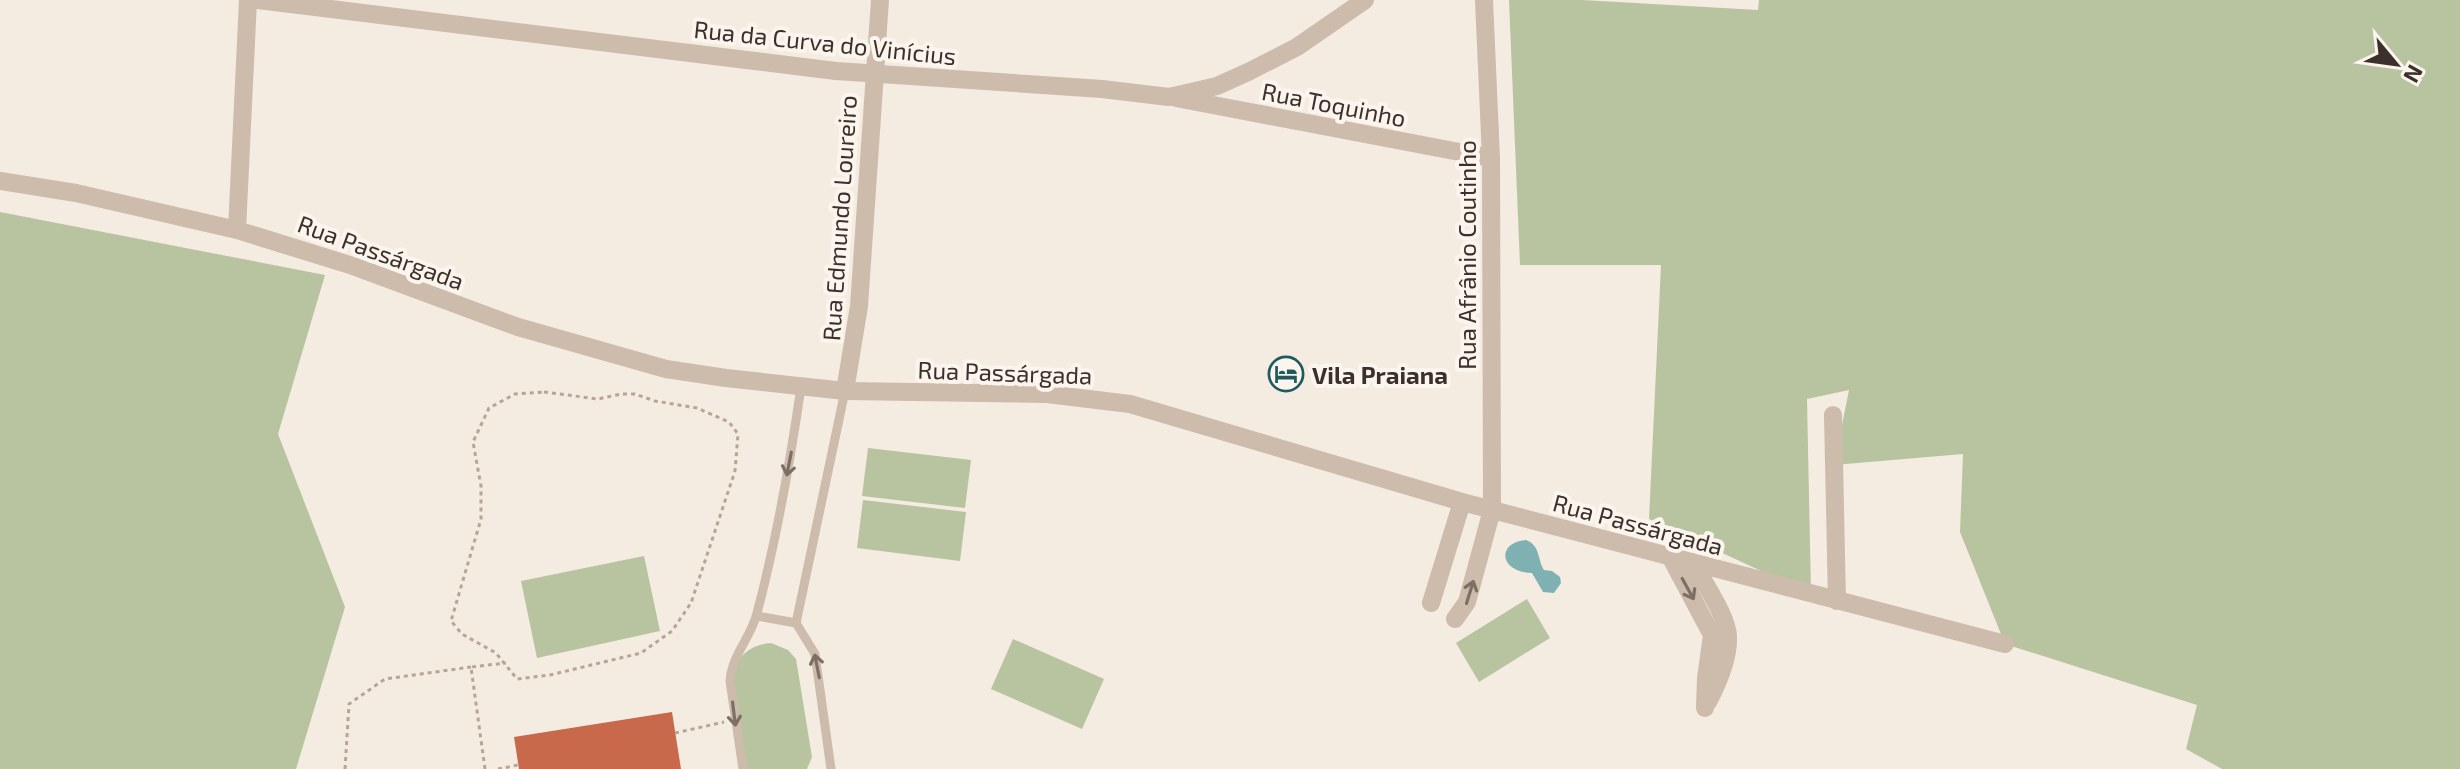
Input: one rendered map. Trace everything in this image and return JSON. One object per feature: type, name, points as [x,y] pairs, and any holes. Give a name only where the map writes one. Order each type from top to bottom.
[{"type":"street","points":[[237,230],[248,0]]},
{"type":"street","name":"Rua da Curva do Vinícius","points":[[258,0],[874,74],[1102,89],[1169,97],[1217,86],[1248,72],[1308,40],[1365,0]]},
{"type":"street","name":"Rua Edmundo Loureiro","points":[[845,391],[859,306],[880,0]]},
{"type":"street","name":"Rua Afrânio Coutinho","points":[[1455,619],[1467,602],[1492,510],[1491,158],[1484,0]]},
{"type":"street","name":"Rua Toquinho","points":[[1169,97],[1491,158]]},
{"type":"street","name":"Rua Passárgada","points":[[0,181],[76,193],[237,230],[353,266],[518,327],[666,369],[845,391],[1047,394],[1107,399],[1167,413],[1320,462],[1462,502],[2005,644]]},
{"type":"street","points":[[1833,415],[1837,601]]},
{"type":"street","points":[[1431,603],[1462,502]]},
{"type":"street","points":[[1671,558],[1712,635],[1705,708],[1718,681],[1729,639],[1720,613],[1694,564]]},
{"type":"lane","points":[[743,769],[731,670],[757,616],[791,456],[801,387]]},
{"type":"lane","points":[[831,769],[815,654],[796,623],[845,391]]},
{"type":"lane","points":[[757,616],[796,623]]},
{"type":"path","points":[[544,392],[598,399],[635,394],[655,401],[697,408],[729,422],[738,434],[735,471],[691,603],[672,631],[641,653],[550,675],[517,679],[506,663],[496,653],[462,634],[451,621],[481,519],[481,486],[473,442],[489,408],[515,394],[544,392]]},
{"type":"path","points":[[345,769],[349,704],[385,679],[506,663]]},
{"type":"path","points":[[471,667],[485,769]]},
{"type":"path","points":[[675,733],[735,719]]},
{"type":"path","points":[[498,769],[518,765]]},
{"type":"green space","points":[[1509,0],[1582,0],[1758,10],[1759,0],[2460,0],[2460,769],[2222,769],[2186,749],[2197,705],[2005,644],[1960,532],[1963,454],[1834,465],[1849,390],[1807,399],[1811,594],[1649,519],[1661,265],[1520,265]]},
{"type":"green space","points":[[0,212],[325,275],[278,434],[345,607],[296,769],[0,769]]},
{"type":"green space","points":[[868,448],[971,460],[965,508],[862,496]]},
{"type":"green space","points":[[863,500],[966,512],[960,561],[857,548]]},
{"type":"green space","points":[[644,556],[660,631],[537,658],[521,581]]},
{"type":"green space","points":[[1527,599],[1550,638],[1479,682],[1456,643]]},
{"type":"green space","points":[[1013,639],[1104,679],[1082,729],[991,689]]},
{"type":"green space","points":[[771,643],[788,650],[796,659],[812,757],[807,769],[747,769],[732,673],[747,652]]},
{"type":"water","points":[[1526,540],[1536,549],[1544,570],[1560,577],[1561,583],[1554,593],[1543,592],[1532,573],[1513,568],[1508,563],[1506,551],[1517,542]]},
{"type":"building","points":[[672,712],[681,769],[519,769],[514,737]]},
{"type":"place","name":"Vila Praiana","points":[[1286,374]]}]
